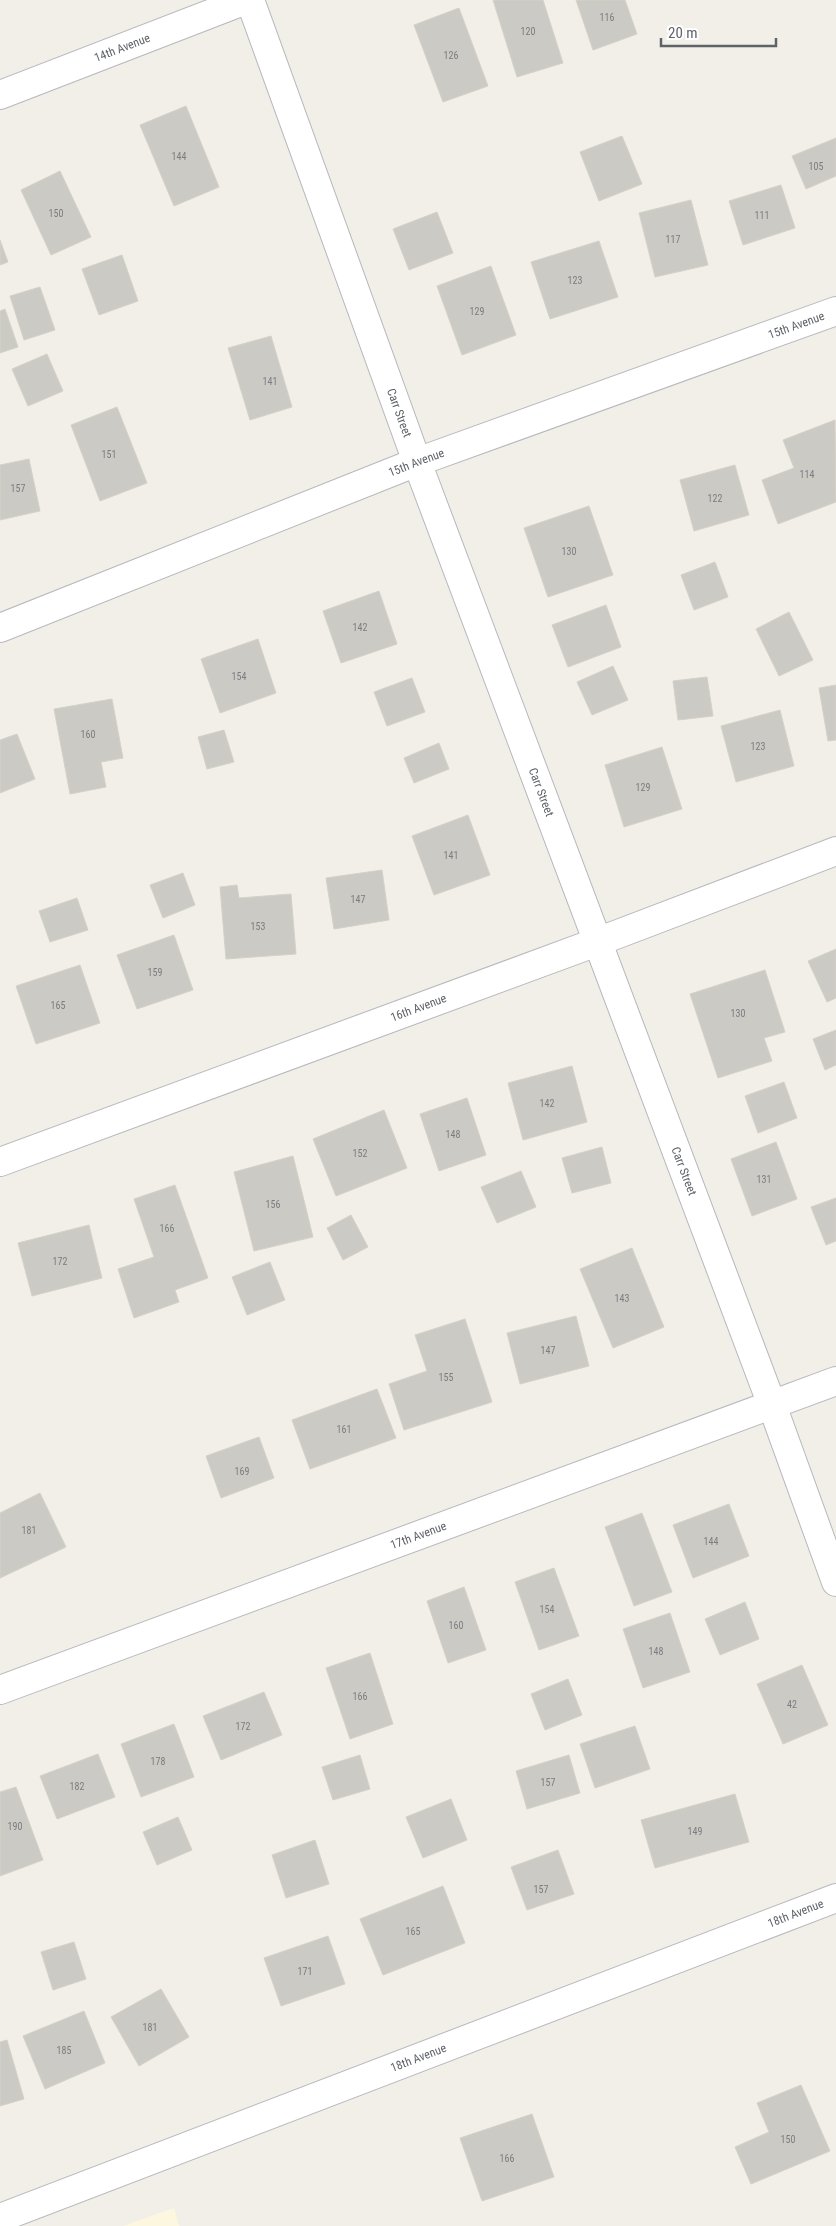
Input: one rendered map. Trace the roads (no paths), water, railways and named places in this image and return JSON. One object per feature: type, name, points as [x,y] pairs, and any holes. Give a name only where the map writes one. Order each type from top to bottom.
[{"type":"street","name":"14th Avenue","points":[[0,95],[246,0]]},
{"type":"street","name":"Carr Street","points":[[250,0],[417,462],[772,1404],[836,1582]]},
{"type":"street","name":"15th Avenue","points":[[0,628],[417,462],[836,311]]},
{"type":"street","name":"16th Avenue","points":[[0,1162],[598,942],[836,851]]},
{"type":"street","name":"17th Avenue","points":[[0,1690],[836,1381]]},
{"type":"street","name":"18th Avenue","points":[[0,2218],[836,1898]]}]
